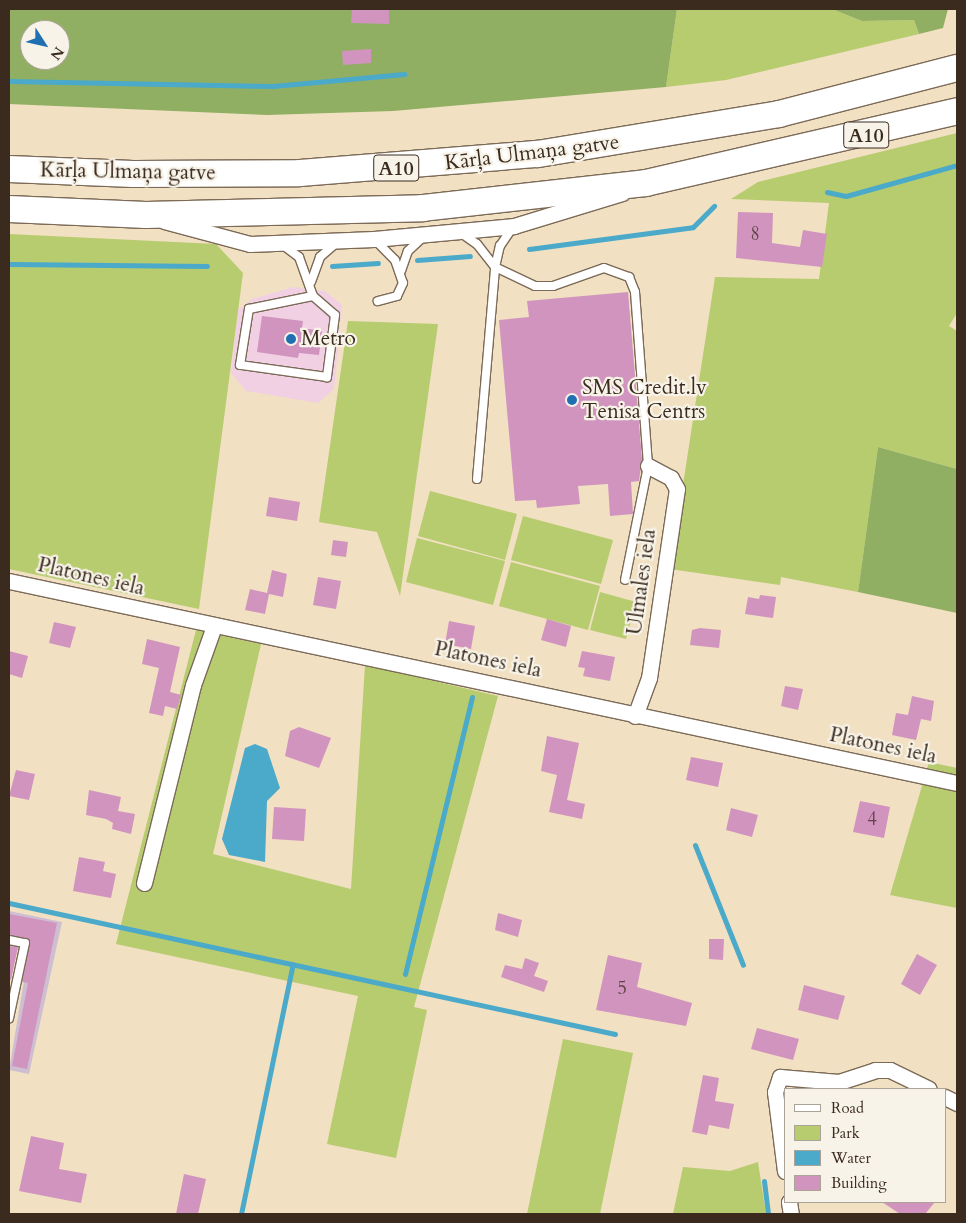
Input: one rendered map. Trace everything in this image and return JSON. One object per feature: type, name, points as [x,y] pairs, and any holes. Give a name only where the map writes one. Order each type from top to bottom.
[{"type":"highway","name":"Kārļa Ulmaņa gatve","points":[[9,169],[134,174],[300,173],[529,155],[779,114],[957,68]]},
{"type":"highway","name":"Kārļa Ulmaņa gatve","points":[[9,209],[146,215],[423,208],[646,183],[918,123],[957,111]]},
{"type":"street","points":[[918,123],[957,120]]},
{"type":"street","points":[[146,215],[217,237],[250,244],[424,236],[514,226],[597,204],[646,183]]},
{"type":"street","name":"Ulmales iela","points":[[635,716],[650,678],[677,488],[671,478],[648,466]]},
{"type":"street","name":"Platones iela","points":[[9,581],[214,626],[510,686],[635,716],[957,783]]},
{"type":"street","points":[[144,883],[193,685],[214,626]]},
{"type":"street","points":[[784,1163],[775,1092],[780,1077],[839,1082],[875,1070],[890,1070],[927,1088]]},
{"type":"lane","points":[[477,479],[495,267],[500,246],[514,226]]},
{"type":"lane","points":[[459,232],[477,244],[495,267],[536,286],[553,286],[604,268],[629,277],[635,292],[648,466],[625,580]]},
{"type":"lane","points":[[378,301],[397,296],[403,283],[401,271],[408,252],[424,236]]},
{"type":"lane","points":[[374,239],[401,271]]},
{"type":"lane","points":[[311,282],[325,251],[341,240]]},
{"type":"lane","points":[[278,243],[299,257],[311,282],[312,296],[335,315],[327,377],[240,365],[249,309],[312,296]]},
{"type":"lane","points":[[9,940],[24,943],[12,991],[9,1018]]},
{"type":"shaded area","points":[[293,287],[325,291],[342,305],[334,389],[318,403],[246,391],[231,373],[238,310],[252,299]]},
{"type":"shaded area","points":[[9,911],[62,922],[29,1074],[9,1070],[29,951],[9,946]]},
{"type":"green space","points":[[9,9],[677,9],[666,87],[393,111],[267,115],[9,104]]},
{"type":"green space","points":[[677,9],[832,9],[862,21],[914,20],[919,34],[726,80],[666,87]]},
{"type":"green space","points":[[832,9],[948,9],[943,28],[919,34],[914,20],[862,21]]},
{"type":"green space","points":[[957,133],[957,313],[949,326],[957,331],[957,469],[878,447],[858,592],[781,577],[780,585],[670,569],[715,277],[819,279],[829,203],[731,199],[758,182]]},
{"type":"green space","points":[[9,234],[216,244],[243,273],[199,609],[9,569]]},
{"type":"green space","points":[[348,321],[438,324],[400,596],[377,532],[319,522]]},
{"type":"green space","points":[[878,447],[957,469],[957,613],[858,592]]},
{"type":"green space","points":[[430,491],[517,514],[505,560],[418,536]]},
{"type":"green space","points":[[523,516],[613,540],[601,584],[511,560]]},
{"type":"green space","points":[[417,538],[505,561],[493,605],[406,582]]},
{"type":"green space","points":[[511,562],[600,586],[588,630],[499,606]]},
{"type":"green space","points":[[600,592],[636,602],[626,639],[590,630]]},
{"type":"green space","points":[[196,630],[261,644],[213,854],[351,889],[365,665],[498,696],[414,1007],[427,1010],[396,1158],[327,1144],[358,996],[116,944]]},
{"type":"green space","points":[[929,762],[957,768],[957,908],[890,895]]},
{"type":"green space","points":[[563,1039],[633,1053],[600,1214],[527,1214]]},
{"type":"green space","points":[[758,1162],[766,1214],[673,1214],[683,1167],[730,1171]]},
{"type":"water","points":[[255,744],[267,749],[280,788],[267,801],[265,862],[229,855],[222,839],[245,748]]},
{"type":"building","points":[[352,9],[389,9],[389,24],[351,23]]},
{"type":"building","points":[[371,49],[371,63],[343,65],[342,51]]},
{"type":"building","points":[[738,212],[773,213],[772,243],[800,247],[803,230],[827,234],[822,267],[736,258]]},
{"type":"building","name":"SMS Credit.lv Tenisa Centrs","points":[[628,292],[642,459],[639,481],[631,482],[633,514],[610,516],[608,484],[578,486],[580,504],[537,508],[536,500],[515,501],[499,320],[529,317],[527,301]]},
{"type":"building","points":[[262,316],[303,321],[302,328],[322,331],[319,355],[299,353],[298,358],[257,352]]},
{"type":"building","points":[[269,497],[300,502],[297,521],[266,516]]},
{"type":"building","points":[[333,540],[348,542],[346,557],[331,555]]},
{"type":"building","points":[[272,570],[287,574],[283,597],[269,594],[265,614],[245,610],[250,589],[267,593]]},
{"type":"building","points":[[318,577],[341,581],[336,609],[313,605]]},
{"type":"building","points":[[760,595],[776,597],[773,618],[745,614],[748,597],[759,599]]},
{"type":"building","points":[[547,619],[571,626],[566,647],[541,640]]},
{"type":"building","points":[[449,621],[475,626],[471,649],[445,644]]},
{"type":"building","points":[[54,622],[76,627],[70,648],[49,643]]},
{"type":"building","points":[[700,628],[721,630],[719,648],[690,645],[692,630]]},
{"type":"building","points":[[147,639],[180,647],[170,692],[181,695],[177,709],[165,706],[163,716],[149,713],[159,668],[142,664]]},
{"type":"building","points":[[9,651],[28,656],[22,678],[9,674]]},
{"type":"building","points":[[582,651],[615,657],[610,681],[583,676],[585,668],[578,667]]},
{"type":"building","points":[[785,686],[803,689],[798,710],[781,706]]},
{"type":"building","points":[[912,696],[934,701],[931,721],[921,719],[916,740],[892,735],[896,713],[908,715]]},
{"type":"building","points":[[299,727],[331,738],[319,768],[285,756],[290,731]]},
{"type":"building","points":[[547,736],[579,743],[567,800],[585,804],[582,819],[549,812],[557,775],[541,771]]},
{"type":"building","points":[[691,757],[723,763],[718,787],[686,780]]},
{"type":"building","points":[[16,770],[35,774],[29,800],[9,796]]},
{"type":"building","points":[[89,790],[121,797],[118,811],[135,814],[131,834],[112,829],[113,823],[106,819],[86,815]]},
{"type":"building","points":[[860,801],[890,807],[884,838],[853,832]]},
{"type":"building","points":[[274,807],[306,809],[304,841],[272,839]]},
{"type":"building","points":[[731,808],[758,815],[752,837],[726,830]]},
{"type":"building","points":[[79,857],[105,862],[103,871],[116,874],[111,898],[73,891]]},
{"type":"building","points":[[498,913],[522,920],[518,937],[495,930]]},
{"type":"building","points":[[9,914],[57,923],[27,1069],[12,1066],[28,983],[22,982],[30,942],[9,934]]},
{"type":"building","points":[[709,939],[724,939],[723,960],[709,959]]},
{"type":"building","points":[[9,946],[18,947],[11,980],[9,979]]},
{"type":"building","points":[[917,954],[937,965],[920,995],[901,984]]},
{"type":"building","points":[[608,955],[642,963],[637,987],[692,1003],[686,1026],[596,1010]]},
{"type":"building","points":[[525,958],[539,963],[534,976],[548,981],[544,992],[501,977],[505,965],[522,969]]},
{"type":"building","points":[[804,985],[845,996],[838,1020],[798,1010]]},
{"type":"building","points":[[757,1028],[799,1039],[793,1060],[751,1049]]},
{"type":"building","points":[[703,1075],[719,1078],[715,1101],[734,1104],[729,1129],[709,1125],[707,1135],[692,1132]]},
{"type":"building","points":[[31,1136],[64,1143],[59,1169],[87,1174],[81,1203],[19,1191]]},
{"type":"building","points":[[184,1174],[206,1179],[198,1214],[176,1214]]},
{"type":"building","points":[[884,1203],[934,1203],[925,1214],[900,1214]]},
{"type":"waterway","points":[[9,81],[273,86],[404,74]]},
{"type":"waterway","points":[[827,192],[846,196],[957,165]]},
{"type":"waterway","points":[[529,249],[693,227],[714,206]]},
{"type":"waterway","points":[[417,260],[470,256]]},
{"type":"waterway","points":[[332,266],[378,263]]},
{"type":"waterway","points":[[9,264],[207,266]]},
{"type":"waterway","points":[[405,974],[472,697]]},
{"type":"waterway","points":[[695,845],[743,965]]},
{"type":"waterway","points":[[9,903],[615,1034]]},
{"type":"waterway","points":[[241,1214],[293,964]]},
{"type":"waterway","points":[[764,1181],[768,1214]]},
{"type":"place","name":"Metro","points":[[291,339]]},
{"type":"place","name":"SMS Credit.lv Tenisa Centrs","points":[[572,400]]}]
